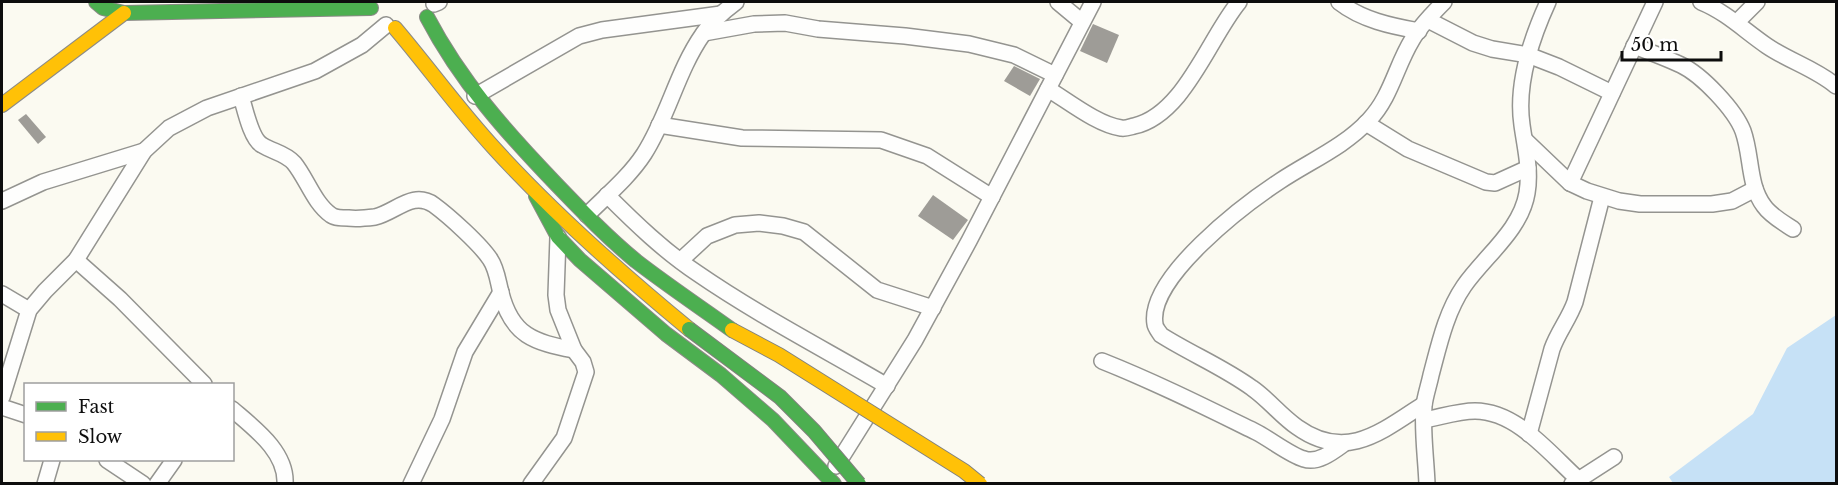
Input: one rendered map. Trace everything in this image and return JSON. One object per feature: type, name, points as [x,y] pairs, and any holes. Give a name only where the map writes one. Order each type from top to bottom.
[{"type":"main road","points":[[82,43],[94,11],[102,8],[124,13],[370,5],[380,20],[390,26],[469,120],[533,190],[585,240],[689,329],[780,397],[814,431],[859,483]]},
{"type":"main road","points":[[390,26],[412,27],[434,6],[451,63],[475,96],[535,162],[606,234],[677,292],[732,330],[779,355],[980,483]]},
{"type":"main road","points":[[2,105],[124,13]]},
{"type":"main road","points":[[533,190],[558,237],[580,260],[657,327],[721,375],[773,420],[831,480]]},
{"type":"street","points":[[587,215],[643,156],[689,57],[704,33],[721,14],[736,2]]},
{"type":"street","points":[[1058,2],[1082,22]]},
{"type":"street","points":[[831,480],[933,308],[1093,2]]},
{"type":"street","points":[[704,33],[754,24],[785,23],[818,29],[969,44],[1014,55],[1098,119],[1122,129],[1143,124],[1162,113],[1180,93],[1239,2]]},
{"type":"street","points":[[1339,2],[1360,15],[1387,25],[1423,25],[1492,49],[1528,55],[1559,67],[1612,93]]},
{"type":"street","points":[[1346,443],[1315,438],[1296,426],[1256,390],[1236,376],[1161,335],[1155,325],[1156,310],[1165,286],[1197,247],[1278,182],[1356,134],[1384,101],[1412,39],[1444,2]]},
{"type":"street","points":[[1427,483],[1424,404],[1437,350],[1449,314],[1462,288],[1514,226],[1527,192],[1526,141],[1521,124],[1522,95],[1528,55],[1548,2]]},
{"type":"street","points":[[1570,183],[1654,2]]},
{"type":"street","points":[[1701,2],[1737,22],[1767,46],[1825,77],[1836,86]]},
{"type":"street","points":[[1737,22],[1757,2]]},
{"type":"street","points":[[475,96],[579,36],[602,30],[721,14]]},
{"type":"street","points":[[2,397],[29,310],[76,260],[144,151],[169,128],[207,108],[315,71],[362,45],[390,26]]},
{"type":"street","points":[[1634,46],[1684,66],[1707,85],[1731,110],[1743,130],[1750,155],[1755,189],[1764,207],[1793,230]]},
{"type":"street","points":[[241,96],[254,137],[261,145],[292,161],[323,209],[333,217],[351,219],[377,217],[411,200],[423,200],[434,204],[490,259],[506,309],[514,325],[530,337],[550,345],[574,350]]},
{"type":"street","points":[[1366,123],[1408,149],[1486,182],[1495,183],[1528,168]]},
{"type":"street","points":[[659,125],[742,138],[881,140],[927,156],[992,197]]},
{"type":"street","points":[[1526,141],[1570,183],[1602,197],[1640,204],[1712,204],[1732,201],[1755,189]]},
{"type":"street","points":[[2,201],[43,182],[144,151]]},
{"type":"street","points":[[607,195],[648,235],[681,260],[743,302],[887,386]]},
{"type":"street","points":[[1529,434],[1556,337],[1570,315],[1575,302],[1602,197]]},
{"type":"street","points":[[681,260],[707,236],[735,225],[759,223],[783,226],[804,232],[877,290],[933,308]]},
{"type":"street","points":[[531,483],[564,438],[584,379],[585,367],[574,350],[558,310],[556,295],[558,237]]},
{"type":"street","points":[[76,260],[120,299],[203,383]]},
{"type":"street","points":[[411,483],[442,419],[465,352],[501,292]]},
{"type":"street","points":[[2,294],[29,310]]},
{"type":"street","points":[[1102,361],[1164,386],[1262,435],[1304,459],[1315,460],[1346,443],[1377,435],[1424,404]]},
{"type":"street","points":[[2,407],[24,414]]},
{"type":"street","points":[[234,411],[261,434],[275,452],[286,473],[285,483]]},
{"type":"street","points":[[1424,420],[1476,411],[1496,414],[1529,434],[1575,482],[1614,457]]},
{"type":"street","points":[[45,483],[51,461]]},
{"type":"street","points":[[110,461],[143,483]]},
{"type":"street","points":[[158,483],[173,461]]},
{"type":"water","points":[[1836,315],[1836,483],[1673,483],[1669,477],[1753,414],[1787,348]]},
{"type":"building","points":[[1093,24],[1119,35],[1107,63],[1080,51]]},
{"type":"building","points":[[1014,66],[1040,79],[1030,96],[1004,81]]},
{"type":"building","points":[[26,114],[46,137],[38,144],[18,120]]},
{"type":"building","points":[[933,195],[968,220],[953,240],[918,216]]},
{"type":"traffic: fast","points":[[96,2],[103,8],[124,13],[371,8]]},
{"type":"traffic: fast","points":[[427,17],[440,41],[486,106],[576,205],[636,261],[732,330]]},
{"type":"traffic: fast","points":[[536,196],[558,237],[580,260],[666,334],[721,375],[773,420],[834,484]]},
{"type":"traffic: fast","points":[[689,329],[780,397],[814,431],[859,484]]},
{"type":"traffic: slow","points":[[2,105],[124,13]]},
{"type":"traffic: slow","points":[[395,28],[494,148],[540,196],[588,242],[689,329]]},
{"type":"traffic: slow","points":[[732,330],[779,355],[964,471],[980,484]]}]
